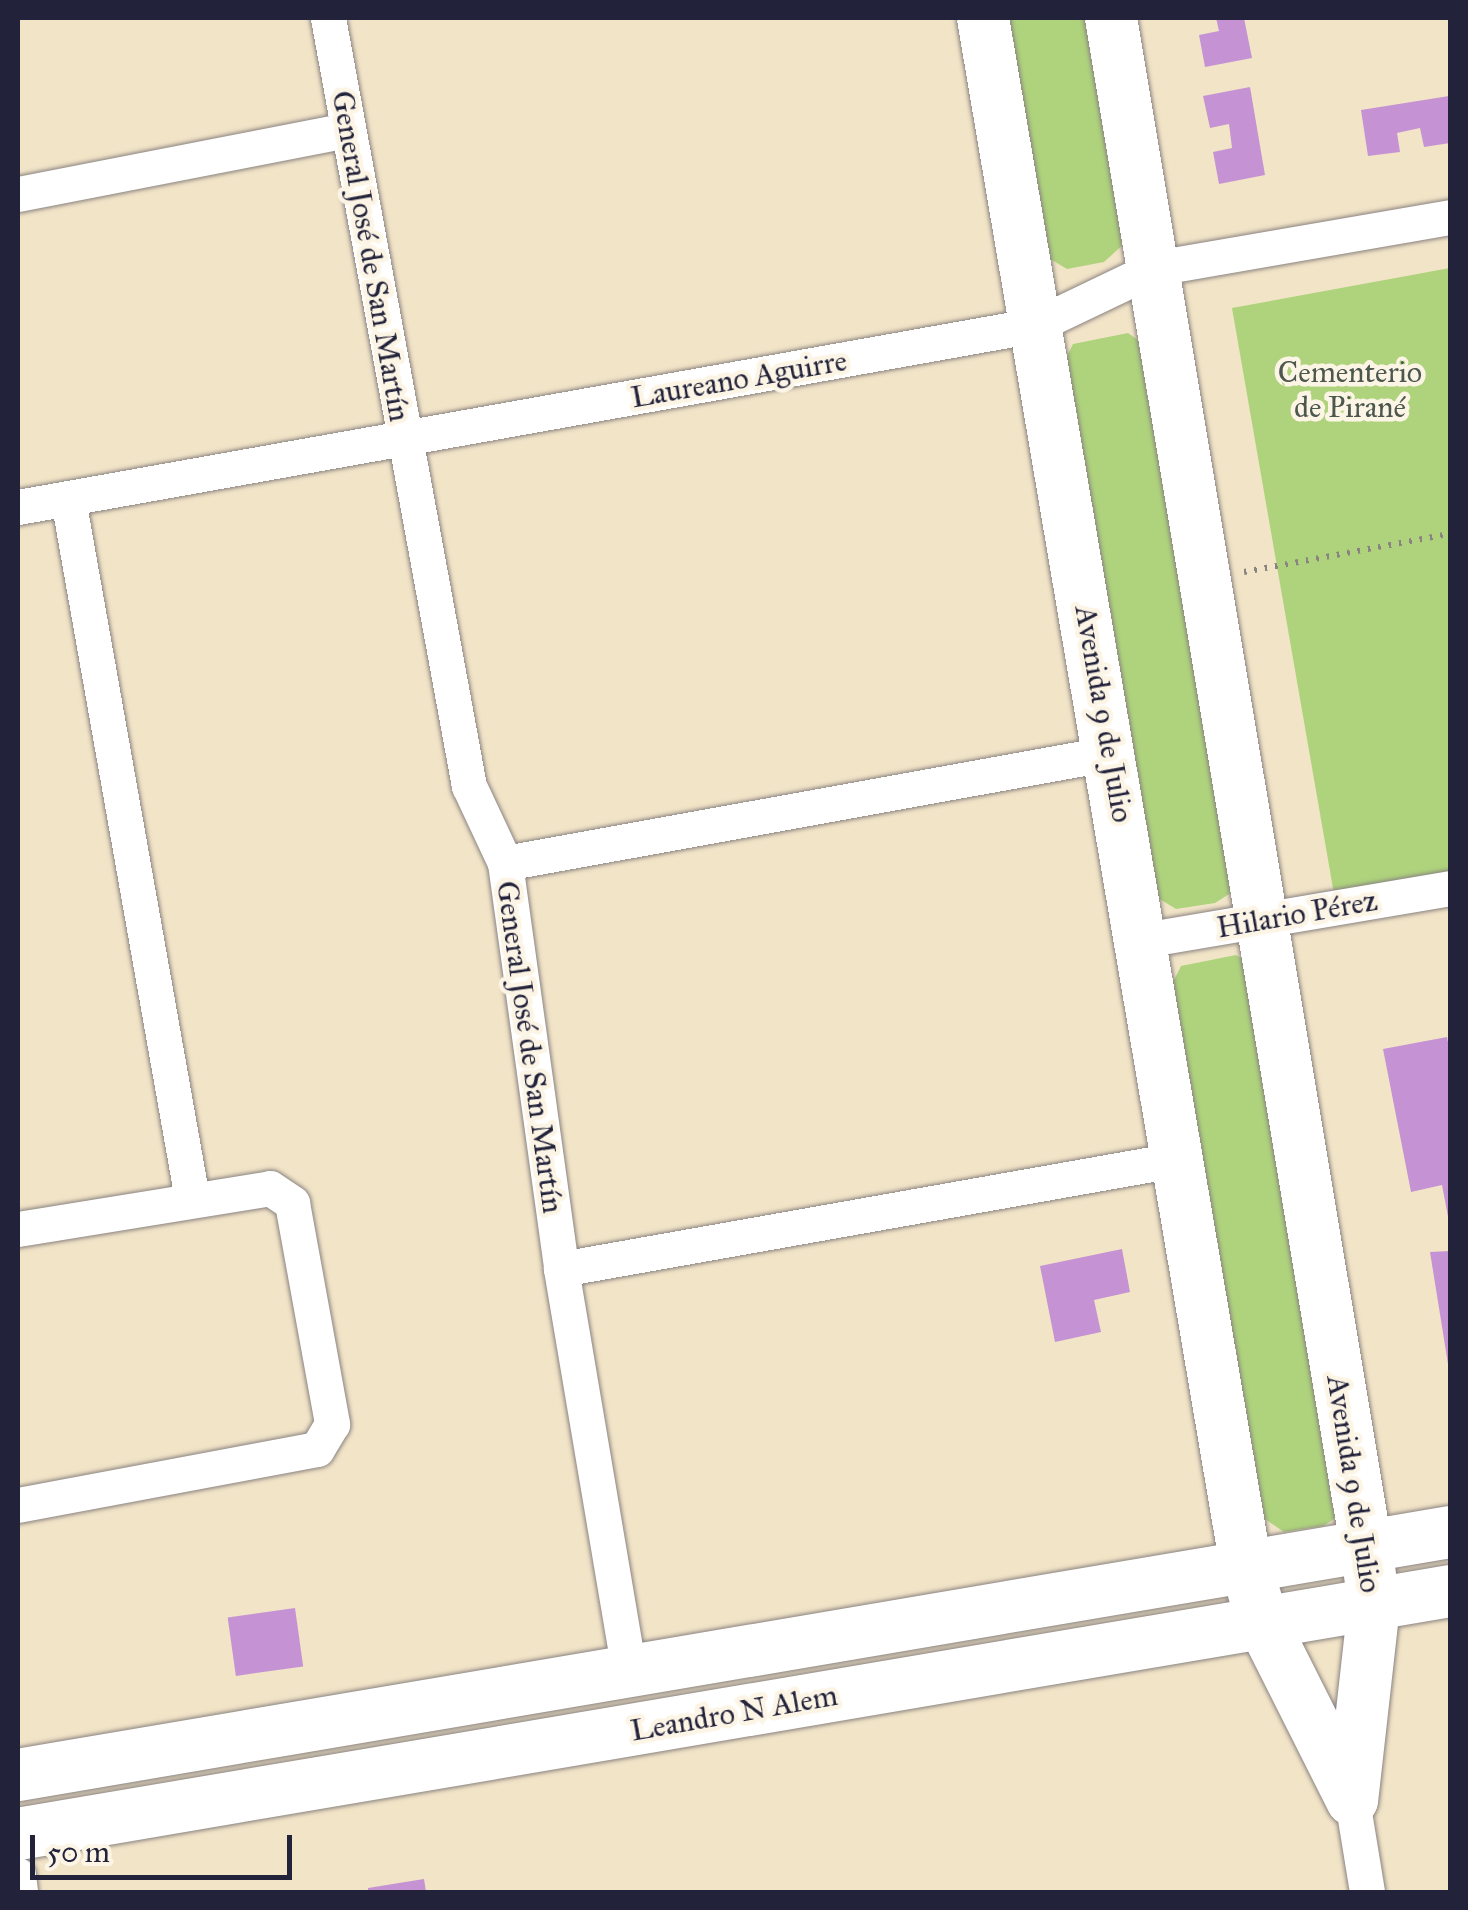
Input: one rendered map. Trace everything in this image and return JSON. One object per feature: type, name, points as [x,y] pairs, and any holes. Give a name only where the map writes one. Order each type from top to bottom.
[{"type":"street","name":"General José de San Martín","points":[[328,18],[469,786],[505,863],[561,1269],[629,1672]]},
{"type":"street","name":"Avenida 9 de Julio","points":[[983,18],[1143,940],[1246,1566],[1263,1623],[1352,1800]]},
{"type":"street","name":"Avenida 9 de Julio","points":[[1112,18],[1366,1545],[1374,1605],[1352,1800]]},
{"type":"street","points":[[18,194],[348,130]]},
{"type":"street","name":"Laureano Aguirre","points":[[18,507],[1036,325],[1154,268],[1450,217]]},
{"type":"street","points":[[68,498],[192,1199]]},
{"type":"street","points":[[505,863],[1111,753]]},
{"type":"street","name":"Hilario Pérez","points":[[1143,940],[1450,888]]},
{"type":"street","points":[[561,1269],[1180,1159]]},
{"type":"street","points":[[18,1229],[270,1188],[292,1203],[332,1424],[317,1449],[18,1505]]},
{"type":"street","name":"Leandro N Alem","points":[[18,1775],[1450,1532]]},
{"type":"street","name":"Leandro N Alem","points":[[18,1834],[1450,1591]]},
{"type":"street","points":[[1352,1800],[1367,1892]]},
{"type":"street","points":[[18,1875],[20,1892]]},
{"type":"path","points":[[1204,579],[1450,534]]},
{"type":"green space","points":[[999,18],[1090,18],[1126,242],[1104,262],[1067,269],[1040,253]]},
{"type":"green space","name":"Cementerio de Pirané","points":[[1450,268],[1450,873],[1334,894],[1232,308]]},
{"type":"green space","points":[[1128,333],[1152,350],[1237,889],[1215,903],[1176,909],[1153,895],[1060,370],[1073,344]]},
{"type":"green space","points":[[1236,955],[1261,972],[1345,1512],[1323,1526],[1284,1532],[1262,1517],[1168,992],[1181,966]]},
{"type":"building","points":[[1216,18],[1244,18],[1252,58],[1205,67],[1199,35],[1219,31]]},
{"type":"building","points":[[1250,87],[1265,175],[1219,184],[1213,152],[1232,148],[1229,124],[1210,128],[1203,96]]},
{"type":"building","points":[[1449,96],[1450,143],[1424,147],[1420,128],[1397,133],[1400,152],[1368,156],[1361,110]]},
{"type":"building","points":[[1447,1037],[1449,1222],[1442,1185],[1411,1192],[1383,1049]]},
{"type":"building","points":[[1122,1249],[1130,1292],[1094,1300],[1101,1332],[1055,1342],[1040,1266]]},
{"type":"building","points":[[1450,1251],[1450,1364],[1448,1364],[1430,1252]]},
{"type":"building","points":[[295,1608],[303,1666],[236,1676],[228,1617]]},
{"type":"building","points":[[424,1879],[426,1892],[368,1892],[368,1888]]}]
